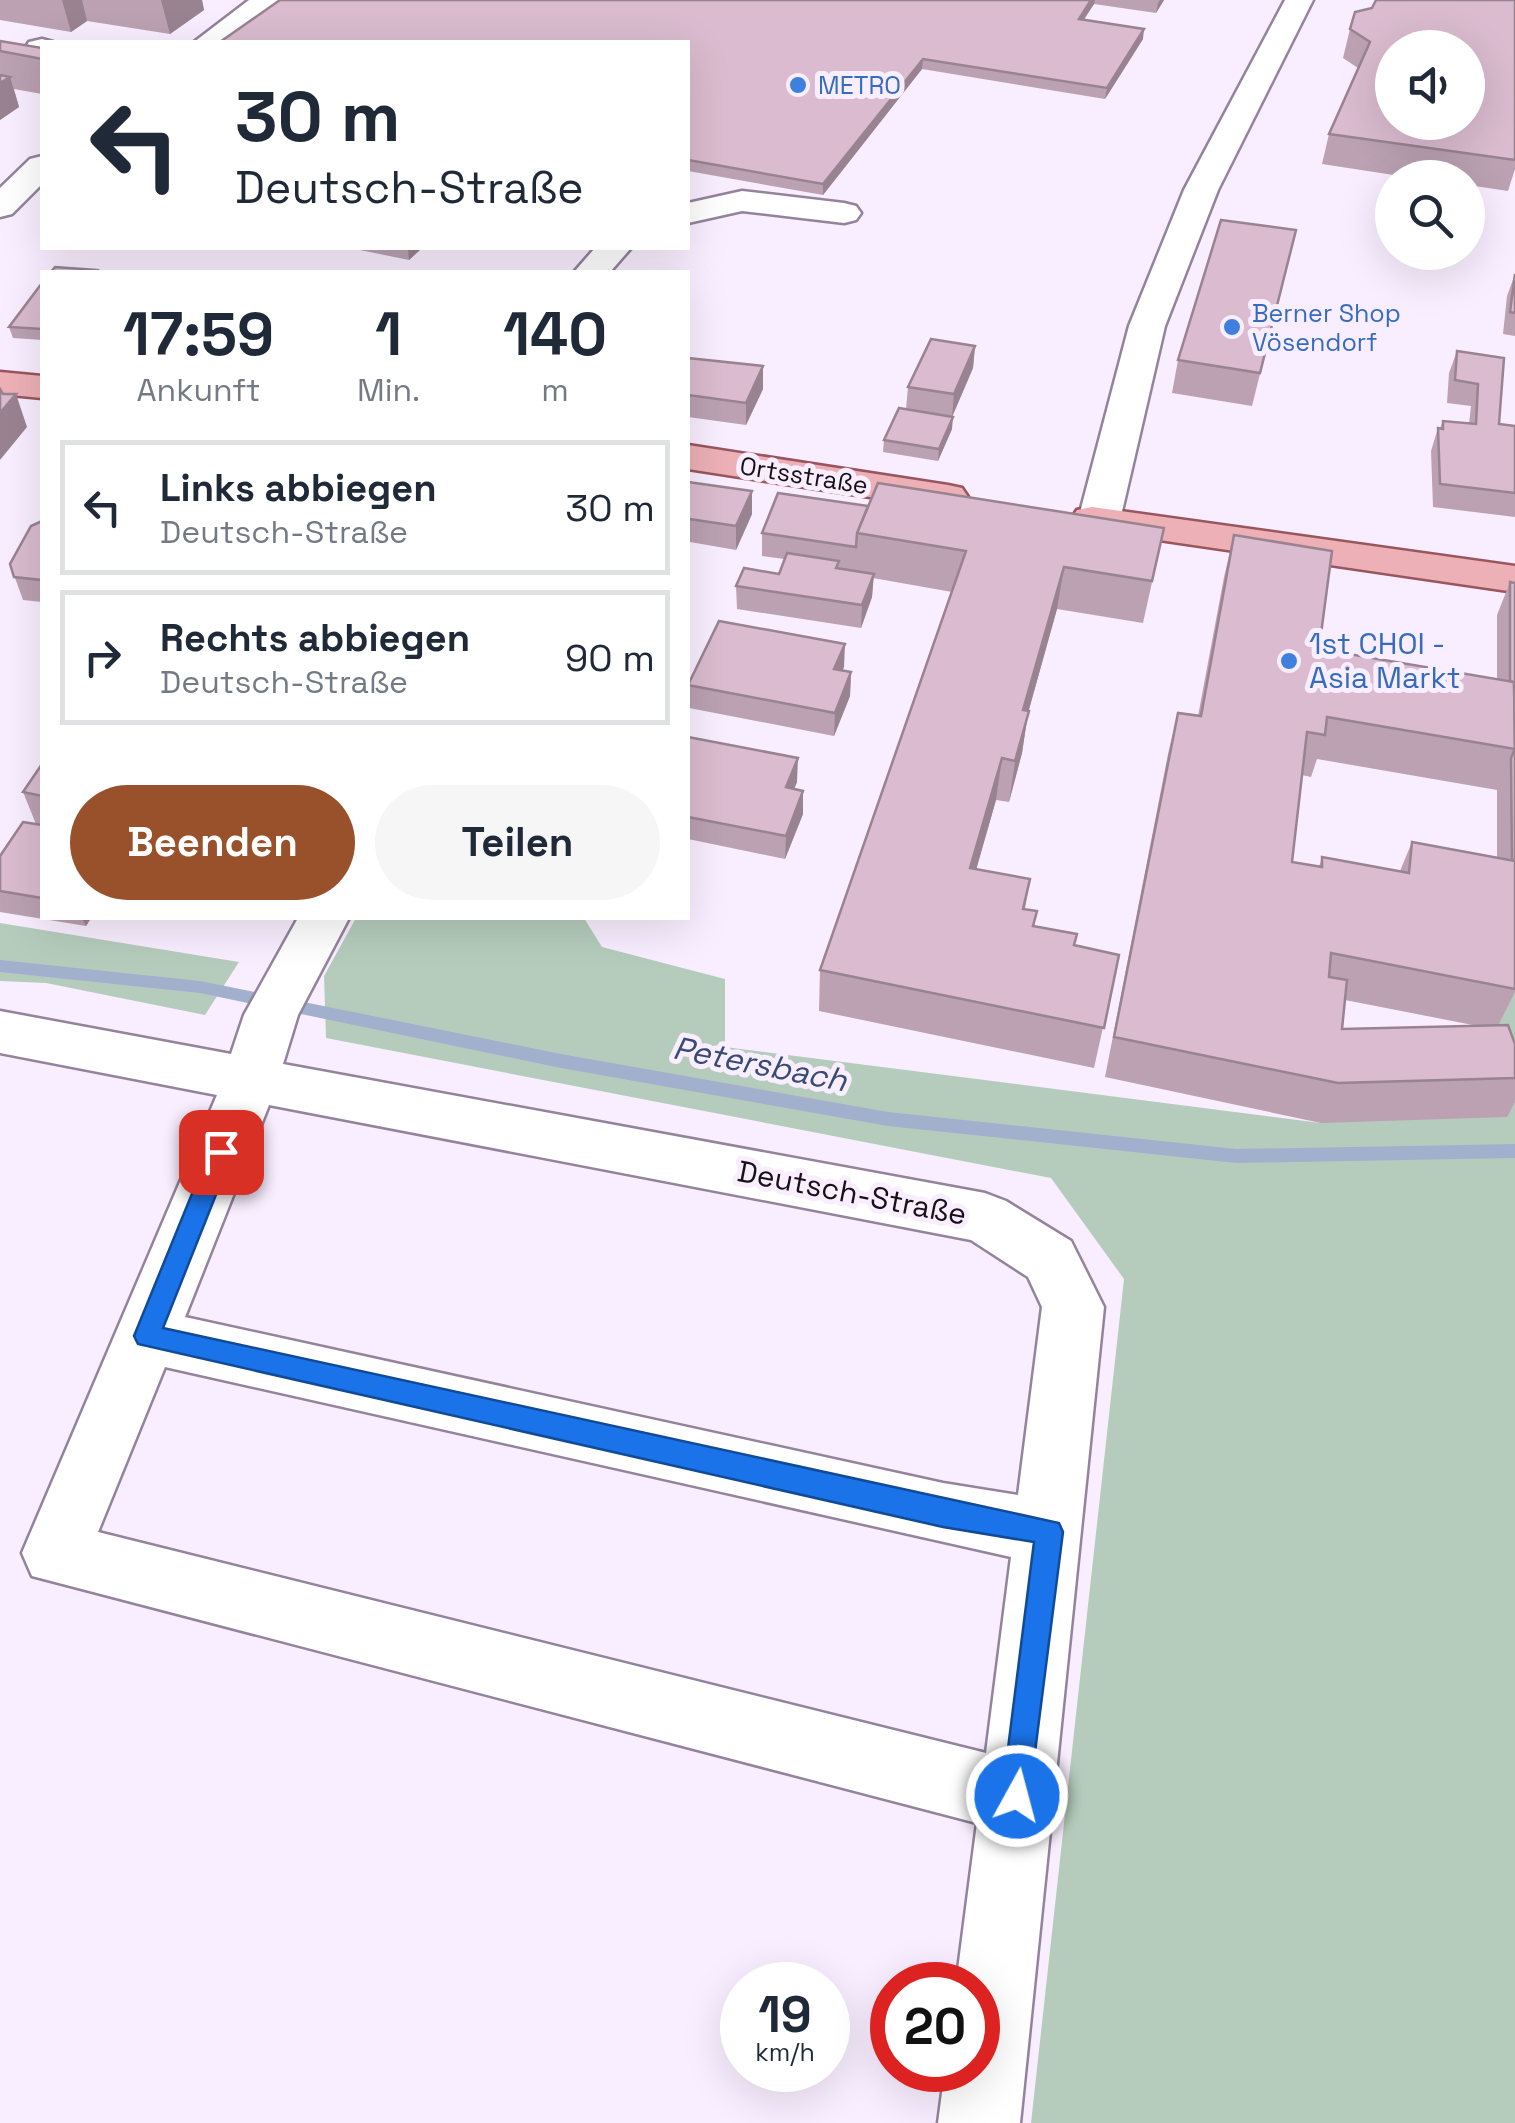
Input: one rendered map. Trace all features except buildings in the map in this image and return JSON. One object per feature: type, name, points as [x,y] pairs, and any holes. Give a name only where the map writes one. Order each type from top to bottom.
[{"type":"main road","points":[[0,383],[40,387]]},
{"type":"main road","name":"Ortsstraße","points":[[690,457],[986,502]]},
{"type":"main road","points":[[1080,517],[1515,579]]},
{"type":"street","points":[[211,40],[268,0]]},
{"type":"street","points":[[1080,517],[1201,190],[1299,0]]},
{"type":"street","points":[[0,207],[40,168]]},
{"type":"street","points":[[690,212],[742,201],[844,213]]},
{"type":"street","points":[[593,270],[612,250]]},
{"type":"street","points":[[322,920],[280,996],[251,1079],[56,1554],[1017,1796]]},
{"type":"street","name":"Deutsch-Straße","points":[[0,1032],[985,1218],[1050,1259],[1073,1307],[979,2123]]},
{"type":"street","points":[[147,1336],[943,1514],[1049,1532]]},
{"type":"green space","points":[[355,920],[585,920],[602,947],[725,979],[725,1047],[1321,1123],[1496,1030],[1496,989],[1515,992],[1515,2123],[1031,2123],[1124,1279],[1051,1178],[326,1038],[324,976]]},
{"type":"green space","points":[[0,923],[239,962],[205,1015],[46,983],[0,981]]},
{"type":"waterway","name":"Petersbach","points":[[0,966],[200,987],[561,1061],[888,1119],[1236,1156],[1515,1151]]},
{"type":"place","name":"METRO","points":[[798,85]]},
{"type":"place","name":"Berner Shop Vösendorf","points":[[1232,327]]},
{"type":"place","name":"1st CHOI - Asia Markt","points":[[1289,661]]},
{"type":"route","points":[[221,1152],[147,1336],[943,1514],[1049,1532],[1017,1796]]}]
